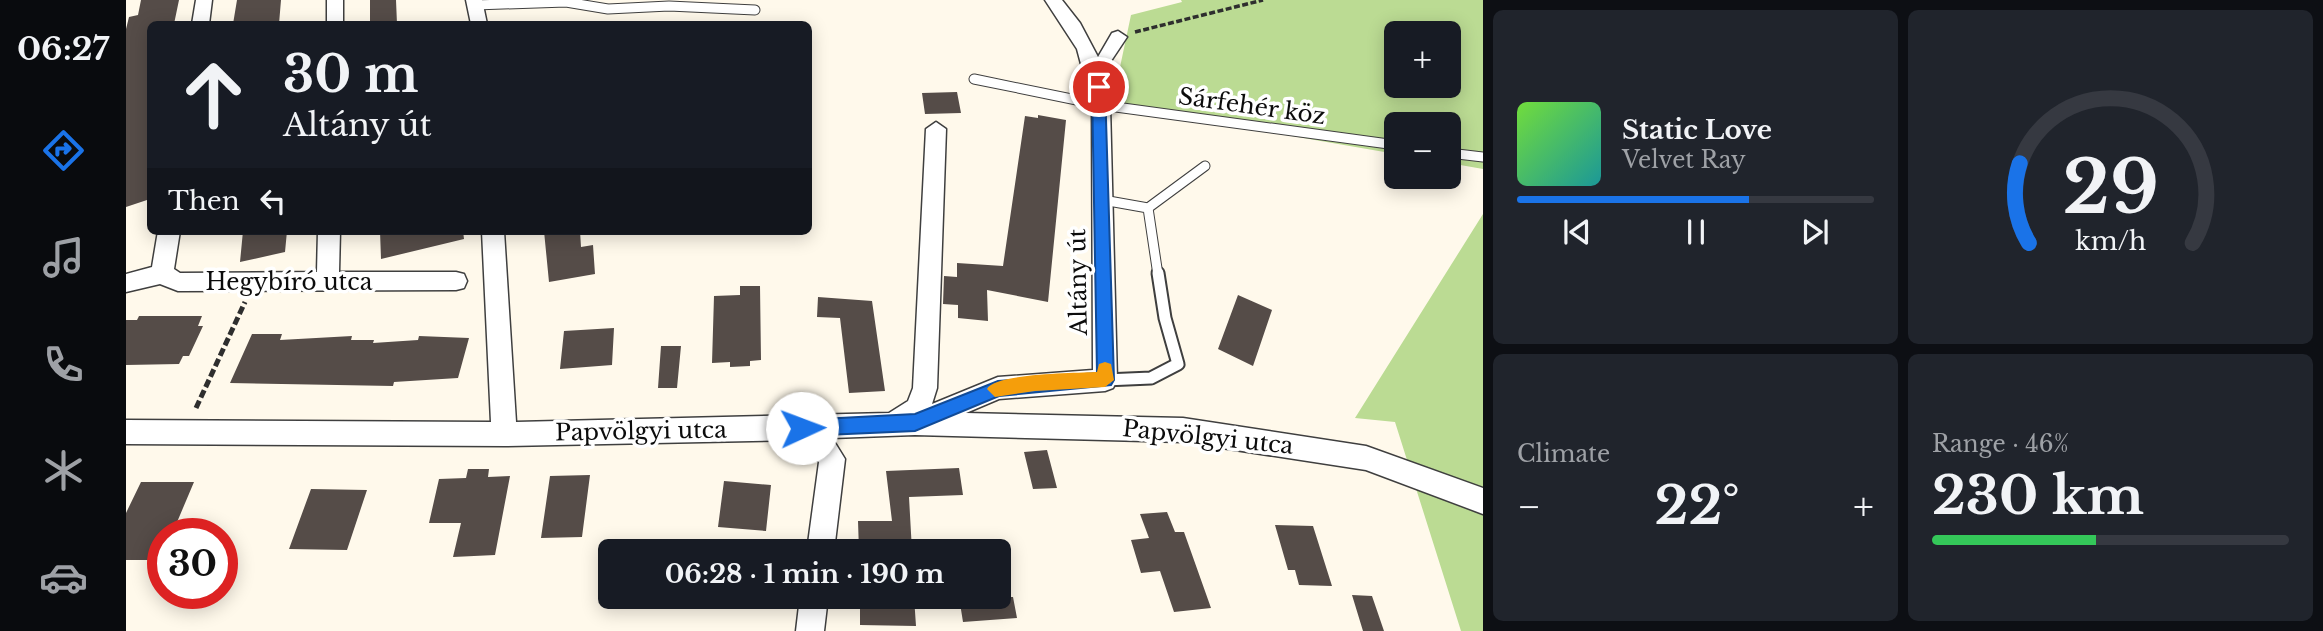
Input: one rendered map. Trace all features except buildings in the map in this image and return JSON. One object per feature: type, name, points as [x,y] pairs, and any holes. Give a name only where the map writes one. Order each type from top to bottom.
[{"type":"street","points":[[201,21],[204,0]]},
{"type":"street","points":[[335,0],[335,21]]},
{"type":"street","name":"Altány út","points":[[1053,0],[1066,14],[1096,69],[1101,105],[1105,380]]},
{"type":"street","points":[[475,3],[478,21]]},
{"type":"street","points":[[1096,69],[1104,62],[1118,37]]},
{"type":"street","points":[[889,425],[918,408],[925,388],[936,129]]},
{"type":"street","points":[[162,274],[168,235]]},
{"type":"street","points":[[328,282],[329,235]]},
{"type":"street","points":[[493,235],[504,434]]},
{"type":"street","name":"Hegybíró utca","points":[[126,283],[162,274],[177,282],[456,281]]},
{"type":"street","points":[[915,422],[998,388],[1105,380]]},
{"type":"street","name":"Papvölgyi utca","points":[[126,432],[504,434],[802,428],[915,422],[1093,426],[1231,436],[1366,458],[1483,501]]},
{"type":"street","points":[[802,428],[820,443],[832,459],[822,539]]},
{"type":"street","points":[[810,631],[813,609]]},
{"type":"lane","points":[[475,3],[566,2],[608,9],[669,6],[755,10]]},
{"type":"lane","name":"Sárfehér köz","points":[[974,79],[1101,105],[1384,143]]},
{"type":"lane","points":[[1461,154],[1483,157]]},
{"type":"lane","points":[[1103,200],[1148,208],[1205,166]]},
{"type":"lane","points":[[1105,380],[1152,378],[1178,364],[1165,318],[1148,208]]},
{"type":"path","points":[[1118,37],[1263,0]]},
{"type":"path","points":[[186,431],[254,282]]},
{"type":"green space","points":[[1181,0],[1483,0],[1483,169],[1461,165],[1461,112],[1384,112],[1384,152],[1112,105],[1131,15],[1182,2]]},
{"type":"green space","points":[[1483,214],[1483,631],[1461,631],[1395,422],[1355,418]]},
{"type":"slow traffic","points":[[995,389],[1035,383],[1105,380],[1105,369]]},
{"type":"route","points":[[802,428],[915,422],[998,388],[1035,383],[1105,380],[1099,87]]}]
